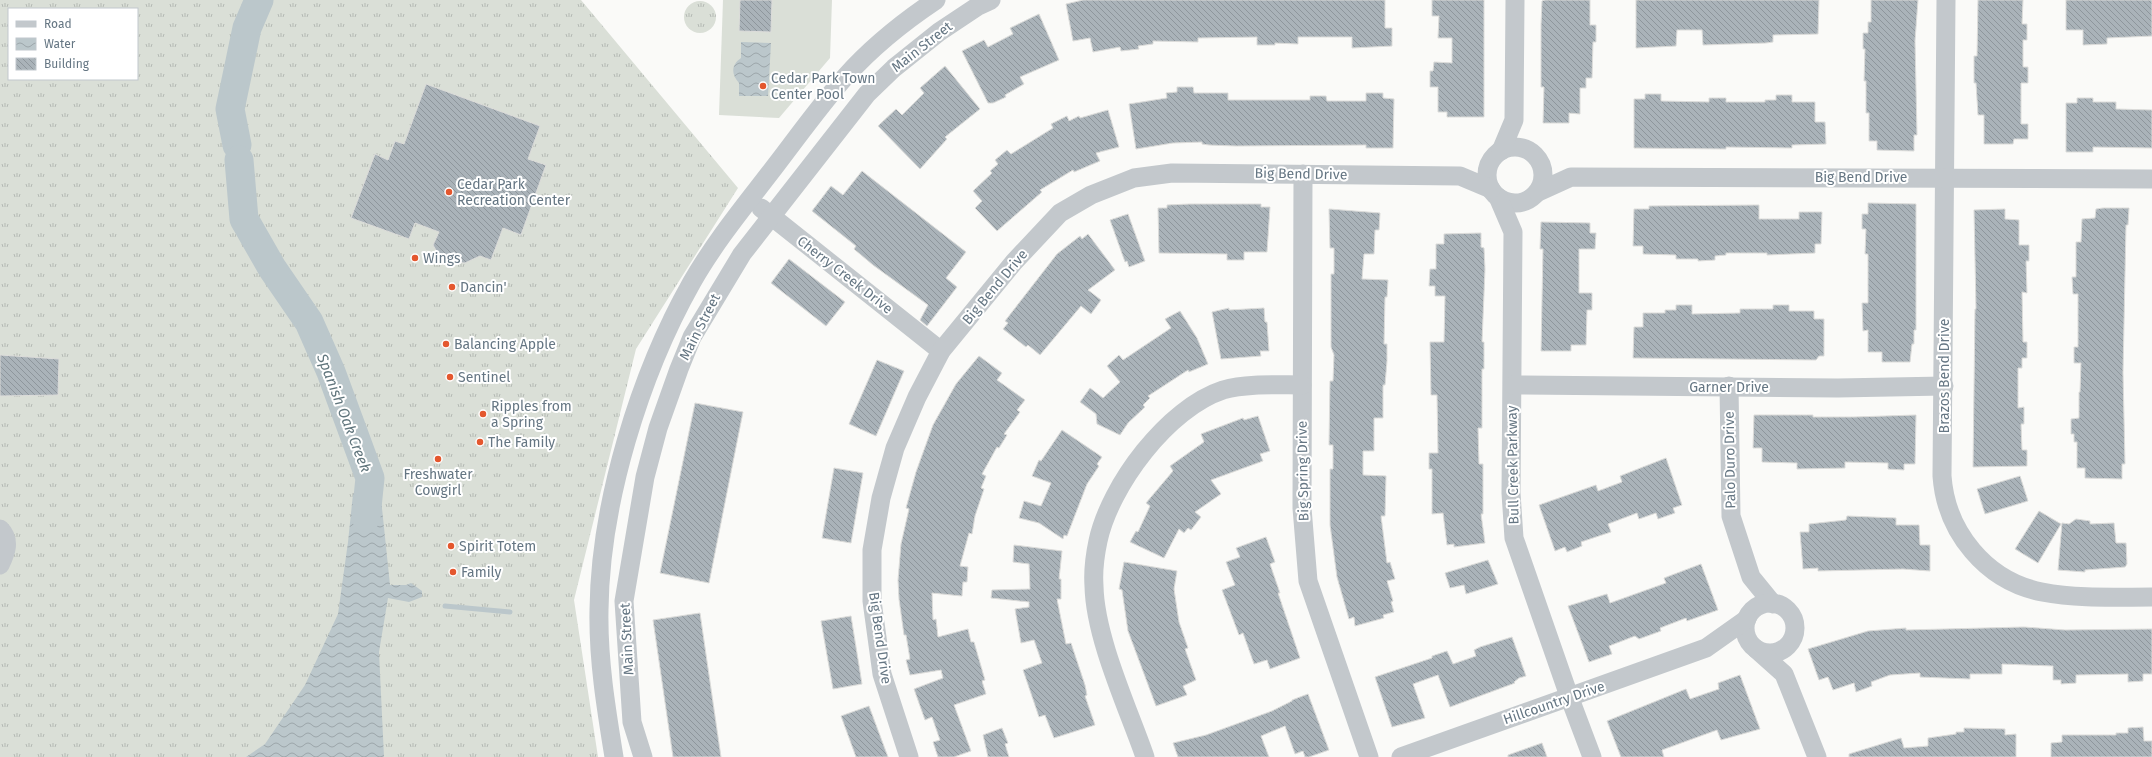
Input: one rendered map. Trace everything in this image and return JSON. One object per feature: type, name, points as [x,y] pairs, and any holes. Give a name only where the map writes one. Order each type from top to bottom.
[{"type":"street","name":"Main Street","points":[[643,757],[632,722],[624,601],[645,477],[658,428],[692,337],[742,254],[770,216],[867,94],[894,68],[939,32],[978,6],[991,0]]},
{"type":"street","points":[[1514,120],[1543,173],[1535,194],[1515,203],[1506,202],[1494,193],[1487,174],[1514,120],[1515,0]]},
{"type":"street","name":"Brazos Bend Drive","points":[[1946,0],[1943,488],[1950,515],[1966,544],[1986,566],[2015,583],[2041,592],[2074,597],[2152,597]]},
{"type":"street","name":"Main Street","points":[[614,757],[603,694],[600,601],[606,530],[618,472],[637,409],[672,319],[693,280],[725,230],[846,75],[925,3]]},
{"type":"street","points":[[925,3],[939,32]]},
{"type":"street","points":[[1497,156],[1516,147],[1535,156]]},
{"type":"street","name":"Big Bend Drive","points":[[1460,176],[1497,156]]},
{"type":"street","name":"Big Bend Drive","points":[[1535,156],[1571,177]]},
{"type":"street","name":"Big Bend Drive","points":[[909,757],[882,674],[872,601],[872,550],[881,498],[895,448],[917,397],[941,351],[1014,262],[1060,213],[1091,195],[1134,178],[1172,173],[1460,176],[1494,193]]},
{"type":"street","name":"Big Spring Drive","points":[[1303,174],[1302,508],[1308,581],[1369,757]]},
{"type":"street","name":"Big Bend Drive","points":[[1535,194],[1571,177],[2152,179]]},
{"type":"street","name":"Bull Creek Parkway","points":[[1494,193],[1513,232],[1511,493],[1514,538],[1569,696],[1592,757]]},
{"type":"street","name":"Bull Creek Parkway","points":[[1513,232],[1535,194]]},
{"type":"street","name":"Cherry Creek Drive","points":[[750,199],[941,351]]},
{"type":"street","points":[[656,358],[679,369]]},
{"type":"street","points":[[1146,757],[1104,643],[1098,616],[1094,586],[1098,541],[1116,492],[1133,468],[1167,427],[1185,410],[1197,402],[1224,390],[1302,385]]},
{"type":"street","name":"Garner Drive","points":[[1513,385],[1944,386]]},
{"type":"street","name":"Palo Duro Drive","points":[[1728,386],[1731,516],[1751,577],[1773,604]]},
{"type":"street","points":[[0,529],[5,534],[7,551],[0,565]]},
{"type":"street","name":"Palo Duro Drive","points":[[1748,617],[1751,577]]},
{"type":"street","points":[[600,601],[624,601]]},
{"type":"street","points":[[1784,674],[1794,623],[1791,616],[1780,606],[1773,604],[1759,606],[1748,617],[1745,632],[1754,647],[1784,674],[1817,757]]},
{"type":"street","name":"Hillcountry Drive","points":[[1401,757],[1706,648],[1748,617]]},
{"type":"street","points":[[1754,647],[1772,653],[1784,648],[1792,639]]},
{"type":"street","name":"Hillcountry Drive","points":[[1706,648],[1754,647]]},
{"type":"green space","points":[[0,0],[581,0],[738,188],[636,349],[574,600],[598,757],[0,757]]},
{"type":"green space","name":"Cedar Park Town Center Pool","points":[[723,0],[832,0],[830,58],[779,118],[719,115]]},
{"type":"green space","points":[[697,1],[703,1],[712,5],[716,17],[712,29],[703,33],[697,33],[688,29],[684,20],[684,14],[688,5]]},
{"type":"water","points":[[741,42],[771,43],[768,96],[739,96],[739,83],[736,80],[733,70],[735,64],[741,58]]},
{"type":"water","points":[[370,478],[380,489],[390,585],[406,585],[411,583],[422,591],[422,597],[409,602],[388,598],[379,652],[384,757],[246,757],[265,744],[305,685],[338,614],[353,494]]},
{"type":"building","points":[[740,0],[772,0],[771,32],[739,31]]},
{"type":"building","points":[[1083,0],[1385,0],[1385,28],[1392,28],[1392,46],[1352,48],[1352,37],[1298,37],[1298,44],[1275,43],[1275,45],[1257,45],[1257,37],[1198,38],[1198,42],[1153,41],[1153,44],[1138,46],[1139,49],[1121,51],[1120,47],[1093,52],[1090,38],[1073,41],[1066,4]]},
{"type":"building","points":[[1432,0],[1484,0],[1484,117],[1447,117],[1447,112],[1438,112],[1438,87],[1430,87],[1430,71],[1433,71],[1434,62],[1452,63],[1452,38],[1438,38],[1439,16],[1432,16]]},
{"type":"building","points":[[1590,0],[1590,25],[1596,25],[1596,42],[1593,42],[1592,78],[1586,78],[1586,88],[1580,88],[1580,114],[1569,113],[1569,123],[1543,123],[1544,87],[1541,87],[1541,25],[1542,1]]},
{"type":"building","points":[[1636,0],[1819,0],[1818,34],[1773,35],[1773,42],[1766,43],[1703,45],[1702,30],[1677,30],[1676,46],[1636,48]]},
{"type":"building","points":[[1871,0],[1918,0],[1915,41],[1917,135],[1914,135],[1914,151],[1877,150],[1877,141],[1869,141],[1869,113],[1866,113],[1866,81],[1864,81],[1865,49],[1863,49],[1863,33],[1868,33],[1868,22],[1871,22]]},
{"type":"building","points":[[1978,0],[2023,0],[2022,24],[2027,24],[2027,40],[2023,40],[2023,67],[2028,67],[2028,83],[2021,83],[2021,124],[2028,124],[2028,139],[2014,139],[2013,144],[1984,144],[1984,115],[1978,115],[1976,83],[1974,83],[1974,56],[1977,56]]},
{"type":"building","points":[[2066,0],[2152,0],[2152,36],[2107,38],[2107,44],[2083,45],[2083,30],[2066,30]]},
{"type":"building","points":[[1039,14],[1059,60],[1020,77],[1024,84],[1005,95],[1006,97],[993,103],[988,103],[962,51],[984,40],[988,47],[1013,34],[1010,28]]},
{"type":"building","points":[[945,66],[980,109],[945,137],[947,139],[920,169],[878,126],[896,109],[902,115],[924,93],[920,88]]},
{"type":"building","name":"Cedar Park Recreation Center","points":[[426,84],[540,126],[528,159],[546,165],[521,235],[503,228],[491,260],[480,256],[465,263],[449,262],[437,252],[433,245],[439,232],[415,223],[409,239],[351,218],[375,154],[388,160],[395,141],[404,144]]},
{"type":"building","points":[[1177,87],[1193,87],[1194,93],[1228,93],[1228,100],[1310,100],[1310,96],[1326,96],[1327,101],[1366,101],[1366,93],[1383,93],[1383,98],[1394,99],[1393,148],[1366,148],[1366,145],[1236,146],[1209,145],[1202,144],[1202,142],[1173,143],[1136,149],[1129,104],[1167,98],[1166,93],[1177,92]]},
{"type":"building","points":[[1645,94],[1661,94],[1661,101],[1709,102],[1709,98],[1726,98],[1726,102],[1765,102],[1765,100],[1776,100],[1776,95],[1792,95],[1792,102],[1815,102],[1815,122],[1825,122],[1826,144],[1792,145],[1792,148],[1634,148],[1634,99],[1645,99]]},
{"type":"building","points":[[2077,98],[2093,98],[2093,102],[2116,102],[2116,109],[2152,110],[2152,148],[2093,147],[2093,152],[2066,152],[2066,103],[2077,103]]},
{"type":"building","points":[[1108,110],[1119,147],[1096,153],[1100,161],[1074,172],[1073,170],[1040,190],[1042,192],[997,231],[975,208],[982,201],[973,191],[992,173],[990,171],[998,164],[995,160],[1007,150],[1011,154],[1053,128],[1051,124],[1067,116],[1069,121],[1079,116],[1080,118]]},
{"type":"building","points":[[862,171],[966,252],[946,278],[957,287],[927,326],[920,320],[928,305],[873,265],[854,249],[856,246],[812,211],[831,186],[843,195]]},
{"type":"building","points":[[1868,203],[1916,204],[1916,330],[1914,330],[1914,344],[1912,344],[1910,362],[1882,362],[1882,352],[1868,352],[1868,330],[1863,331],[1862,303],[1868,303],[1868,254],[1865,254],[1866,229],[1862,229],[1862,214],[1868,214]]},
{"type":"building","points":[[1261,204],[1261,207],[1270,207],[1267,252],[1244,252],[1244,260],[1227,260],[1227,254],[1159,253],[1158,208],[1167,208],[1167,205]]},
{"type":"building","points":[[1759,205],[1759,219],[1799,219],[1799,212],[1822,212],[1821,244],[1815,244],[1815,253],[1767,255],[1767,253],[1726,253],[1726,255],[1715,256],[1715,260],[1698,261],[1698,259],[1676,259],[1676,255],[1643,254],[1643,246],[1633,246],[1634,209],[1649,209],[1649,206]]},
{"type":"building","points":[[2129,208],[2128,225],[2126,225],[2123,373],[2125,464],[2122,464],[2122,479],[2085,478],[2085,468],[2077,468],[2077,442],[2074,442],[2074,434],[2071,434],[2071,419],[2079,418],[2081,363],[2074,363],[2074,347],[2078,347],[2078,294],[2073,294],[2072,277],[2076,277],[2076,242],[2081,242],[2082,219],[2095,218],[2096,209]]},
{"type":"building","points":[[1329,209],[1380,213],[1379,230],[1375,230],[1374,254],[1364,254],[1362,279],[1388,280],[1387,297],[1385,297],[1384,344],[1387,344],[1387,361],[1385,385],[1383,385],[1383,418],[1374,418],[1374,451],[1363,451],[1363,475],[1386,476],[1385,516],[1381,516],[1387,563],[1390,562],[1395,579],[1387,581],[1393,601],[1391,602],[1394,612],[1383,615],[1384,618],[1355,626],[1354,617],[1349,619],[1337,577],[1330,525],[1330,469],[1333,469],[1333,445],[1329,445],[1330,381],[1333,381],[1334,355],[1331,347],[1331,274],[1334,274],[1334,248],[1330,248]]},
{"type":"building","points":[[2005,209],[2005,219],[2019,220],[2019,245],[2029,245],[2029,261],[2026,261],[2027,293],[2022,292],[2023,342],[2027,342],[2027,358],[2022,358],[2022,368],[2018,368],[2018,408],[2024,407],[2024,424],[2021,424],[2022,450],[2027,450],[2027,466],[1973,467],[1976,309],[1974,210]]},
{"type":"building","points":[[1128,214],[1145,261],[1129,267],[1127,261],[1125,262],[1110,220]]},
{"type":"building","points":[[1541,222],[1590,223],[1590,233],[1596,233],[1595,249],[1579,249],[1579,293],[1592,293],[1592,310],[1587,310],[1586,345],[1571,345],[1571,351],[1541,351],[1543,249],[1540,249]]},
{"type":"building","points":[[1481,233],[1481,247],[1484,248],[1485,269],[1482,342],[1484,342],[1484,369],[1482,369],[1482,428],[1478,428],[1479,464],[1483,464],[1483,514],[1481,514],[1485,543],[1454,547],[1454,544],[1447,545],[1443,513],[1432,514],[1432,469],[1429,469],[1429,453],[1438,453],[1437,395],[1431,395],[1430,342],[1444,342],[1445,296],[1435,296],[1435,286],[1429,286],[1430,269],[1436,269],[1436,244],[1444,244],[1444,234]]},
{"type":"building","points":[[1088,234],[1115,270],[1088,290],[1101,300],[1091,314],[1081,306],[1040,355],[1028,345],[1026,347],[1003,329],[1008,323],[1005,321],[1057,254],[1080,236],[1082,239]]},
{"type":"building","points":[[789,259],[845,302],[826,326],[771,283]]},
{"type":"building","points":[[1676,305],[1692,305],[1692,314],[1740,313],[1740,309],[1773,309],[1773,305],[1789,305],[1789,311],[1814,311],[1814,319],[1824,319],[1824,356],[1819,356],[1816,360],[1633,358],[1634,327],[1643,327],[1643,313],[1665,313],[1665,310],[1676,310]]},
{"type":"building","points":[[1229,308],[1229,310],[1264,308],[1265,322],[1267,322],[1269,351],[1260,351],[1261,356],[1221,359],[1212,312]]},
{"type":"building","points":[[1180,311],[1197,338],[1208,364],[1189,372],[1188,370],[1148,396],[1150,398],[1143,405],[1145,407],[1128,423],[1120,435],[1097,424],[1096,414],[1080,402],[1090,388],[1103,398],[1120,382],[1107,366],[1119,355],[1123,360],[1171,328],[1165,319]]},
{"type":"building","points":[[0,355],[59,359],[58,395],[0,396]]},
{"type":"building","points":[[979,356],[1002,373],[997,380],[1025,400],[1017,410],[1020,412],[1004,434],[1007,435],[999,448],[997,447],[982,474],[986,476],[981,488],[984,489],[975,516],[972,534],[969,533],[960,566],[968,567],[967,582],[963,582],[962,596],[932,593],[933,620],[936,619],[938,637],[968,629],[971,642],[974,642],[985,680],[982,681],[986,694],[954,705],[971,751],[954,757],[938,757],[933,742],[940,740],[932,717],[925,720],[914,689],[943,678],[941,670],[910,675],[906,660],[910,659],[906,635],[904,635],[899,599],[898,580],[901,544],[909,509],[906,508],[916,472],[933,425],[956,384]]},
{"type":"building","points":[[877,360],[904,371],[876,436],[849,424]]},
{"type":"building","points":[[695,403],[743,412],[709,583],[660,573]]},
{"type":"building","points":[[1754,415],[1854,417],[1916,415],[1915,464],[1904,464],[1904,470],[1888,469],[1888,463],[1845,462],[1845,468],[1797,469],[1797,463],[1762,462],[1762,448],[1753,448]]},
{"type":"building","points":[[1258,416],[1270,451],[1260,454],[1263,461],[1211,480],[1221,494],[1195,512],[1201,517],[1191,530],[1188,528],[1184,533],[1179,529],[1164,558],[1130,542],[1136,531],[1138,532],[1150,506],[1146,503],[1173,471],[1170,466],[1204,442],[1201,434],[1243,418],[1244,420]]},
{"type":"building","points":[[1062,430],[1102,457],[1097,464],[1099,466],[1087,484],[1067,536],[1064,535],[1063,539],[1039,523],[1019,518],[1024,501],[1041,506],[1051,483],[1032,476],[1039,460],[1041,461]]},
{"type":"building","points":[[1666,458],[1682,505],[1673,508],[1675,513],[1658,519],[1656,513],[1639,519],[1637,513],[1608,524],[1611,532],[1581,542],[1582,546],[1567,552],[1565,547],[1555,551],[1539,505],[1596,485],[1598,491],[1622,482],[1620,476]]},
{"type":"building","points":[[834,468],[863,473],[851,543],[822,538]]},
{"type":"building","points":[[2020,476],[2028,501],[1985,514],[1977,489]]},
{"type":"building","points":[[2039,511],[2061,524],[2038,563],[2015,549]]},
{"type":"building","points":[[1847,516],[1896,518],[1896,525],[1919,525],[1920,545],[1930,545],[1930,571],[1903,569],[1818,571],[1818,568],[1803,569],[1800,532],[1809,532],[1809,524],[1846,520]]},
{"type":"building","points":[[2076,519],[2090,521],[2090,524],[2114,523],[2116,543],[2126,543],[2127,564],[2125,567],[2085,570],[2085,572],[2058,570],[2062,523],[2069,524]]},
{"type":"building","points":[[1266,537],[1275,562],[1270,564],[1280,593],[1278,593],[1300,658],[1270,669],[1267,660],[1254,664],[1243,633],[1239,635],[1222,590],[1235,585],[1226,562],[1240,557],[1236,548]]},
{"type":"building","points":[[1014,545],[1062,551],[1059,579],[1061,579],[1061,599],[1057,599],[1066,644],[1071,643],[1085,685],[1087,695],[1085,696],[1095,725],[1054,738],[1045,715],[1039,717],[1023,670],[1042,663],[1034,640],[1021,643],[1015,609],[1029,607],[1029,602],[991,598],[992,590],[1030,589],[1029,564],[1013,562]]},
{"type":"building","points":[[1488,560],[1498,584],[1466,594],[1464,585],[1450,588],[1445,573]]},
{"type":"building","points":[[1124,562],[1177,571],[1174,589],[1179,622],[1188,648],[1185,649],[1196,680],[1183,686],[1187,695],[1156,706],[1128,631],[1122,590],[1119,589]]},
{"type":"building","points":[[1701,564],[1718,610],[1687,621],[1686,618],[1660,628],[1661,631],[1639,639],[1635,636],[1609,646],[1612,654],[1589,662],[1568,606],[1607,594],[1610,603],[1666,583],[1664,578]]},
{"type":"building","points":[[700,613],[721,757],[673,757],[653,620]]},
{"type":"building","points":[[851,616],[862,684],[833,689],[821,621]]},
{"type":"building","points":[[2024,627],[2065,630],[2152,629],[2152,674],[2143,674],[2143,681],[2128,682],[2128,674],[2076,675],[2076,683],[2061,684],[2061,680],[2053,680],[2053,666],[2002,664],[2002,674],[1970,674],[1970,679],[1920,677],[1920,673],[1890,675],[1871,682],[1872,686],[1856,692],[1854,683],[1833,690],[1828,677],[1819,680],[1808,649],[1868,631],[1906,628],[1906,630]]},
{"type":"building","points":[[1512,637],[1526,676],[1519,678],[1514,682],[1515,683],[1450,707],[1438,675],[1413,684],[1425,718],[1392,727],[1375,677],[1432,658],[1432,656],[1447,651],[1453,664],[1476,656],[1474,650],[1480,647]]},
{"type":"building","points":[[1740,675],[1760,729],[1721,740],[1717,730],[1662,750],[1664,757],[1621,757],[1607,721],[1686,689],[1690,699],[1719,689],[1718,683]]},
{"type":"building","points":[[1308,694],[1329,750],[1309,757],[1305,757],[1303,751],[1295,754],[1285,726],[1261,736],[1269,757],[1178,757],[1173,743],[1206,735],[1272,711],[1292,700]]},
{"type":"building","points":[[869,706],[888,757],[856,757],[841,716]]},
{"type":"building","points":[[2143,727],[2144,741],[2152,741],[2152,757],[2051,757],[2051,743],[2062,742],[2062,735],[2116,735],[2116,733],[2128,733],[2128,728]]},
{"type":"building","points":[[1002,728],[1008,743],[1005,744],[1009,757],[988,757],[983,735]]},
{"type":"building","points":[[1964,728],[2005,729],[2005,735],[2016,734],[2016,757],[1849,757],[1849,754],[1901,738],[1904,748],[1928,746],[1928,738],[1956,734],[1956,732],[1964,732]]},
{"type":"building","points":[[1542,743],[1547,757],[1508,757],[1508,755]]},
{"type":"waterway","name":"Spanish Oak Creek","points":[[237,145],[230,109],[247,28],[259,0]]},
{"type":"waterway","name":"Spanish Oak Creek","points":[[239,160],[244,219],[272,268],[309,322],[331,372],[370,478],[366,517]]},
{"type":"waterway","points":[[445,606],[510,612]]},
{"type":"place","name":"Cedar Park Town Center Pool","points":[[763,86]]},
{"type":"place","name":"Cedar Park Recreation Center","points":[[449,192]]},
{"type":"place","name":"Wings","points":[[415,258]]},
{"type":"place","name":"Dancin'","points":[[452,287]]},
{"type":"place","name":"Balancing Apple","points":[[446,344]]},
{"type":"place","name":"Sentinel","points":[[450,377]]},
{"type":"place","name":"Ripples from a Spring","points":[[483,414]]},
{"type":"place","name":"The Family","points":[[480,442]]},
{"type":"place","name":"Freshwater Cowgirl","points":[[438,459]]},
{"type":"place","name":"Spirit Totem","points":[[451,546]]},
{"type":"place","name":"Family","points":[[453,572]]}]
